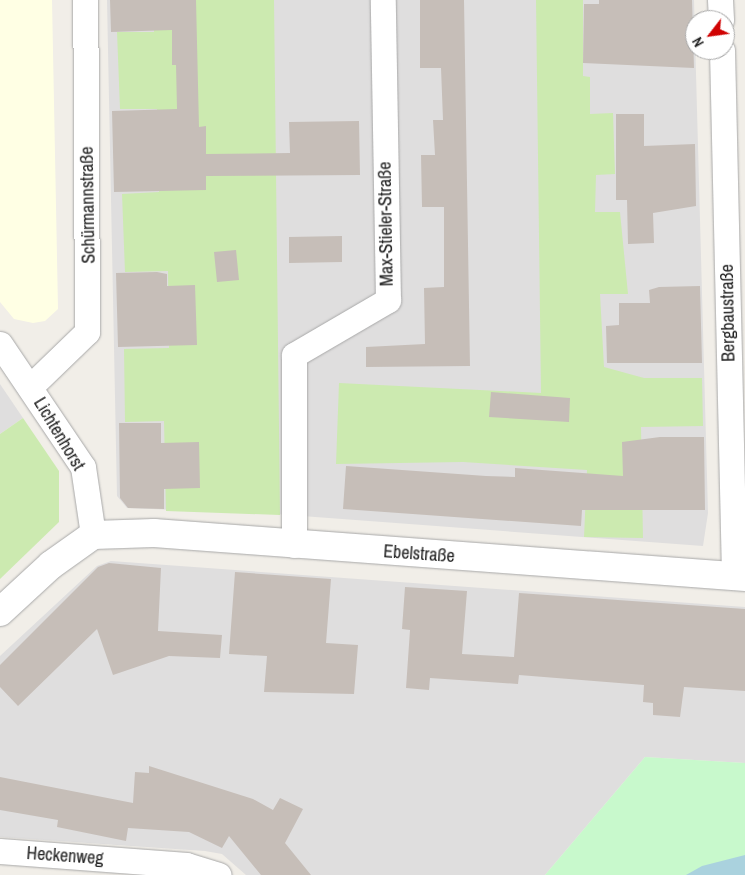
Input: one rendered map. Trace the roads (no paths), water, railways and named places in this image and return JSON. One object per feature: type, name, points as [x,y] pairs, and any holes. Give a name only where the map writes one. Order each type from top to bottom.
[{"type":"street","name":"Schürmannstraße","points":[[31,386],[87,332],[85,0]]},
{"type":"street","name":"Max-Stieler-Straße","points":[[294,545],[294,355],[388,300],[383,0]]},
{"type":"street","name":"Bergbaustraße","points":[[722,60],[740,577]]},
{"type":"street","name":"Lichtenhorst","points":[[0,344],[31,386],[83,467],[94,535]]},
{"type":"street","name":"Ebelstraße","points":[[94,535],[154,533],[740,577]]},
{"type":"street","points":[[0,612],[51,565],[94,535]]},
{"type":"street","name":"Heckenweg","points":[[0,851],[186,865],[219,875]]},
{"type":"water","points":[[745,855],[745,875],[686,875],[702,866]]}]
